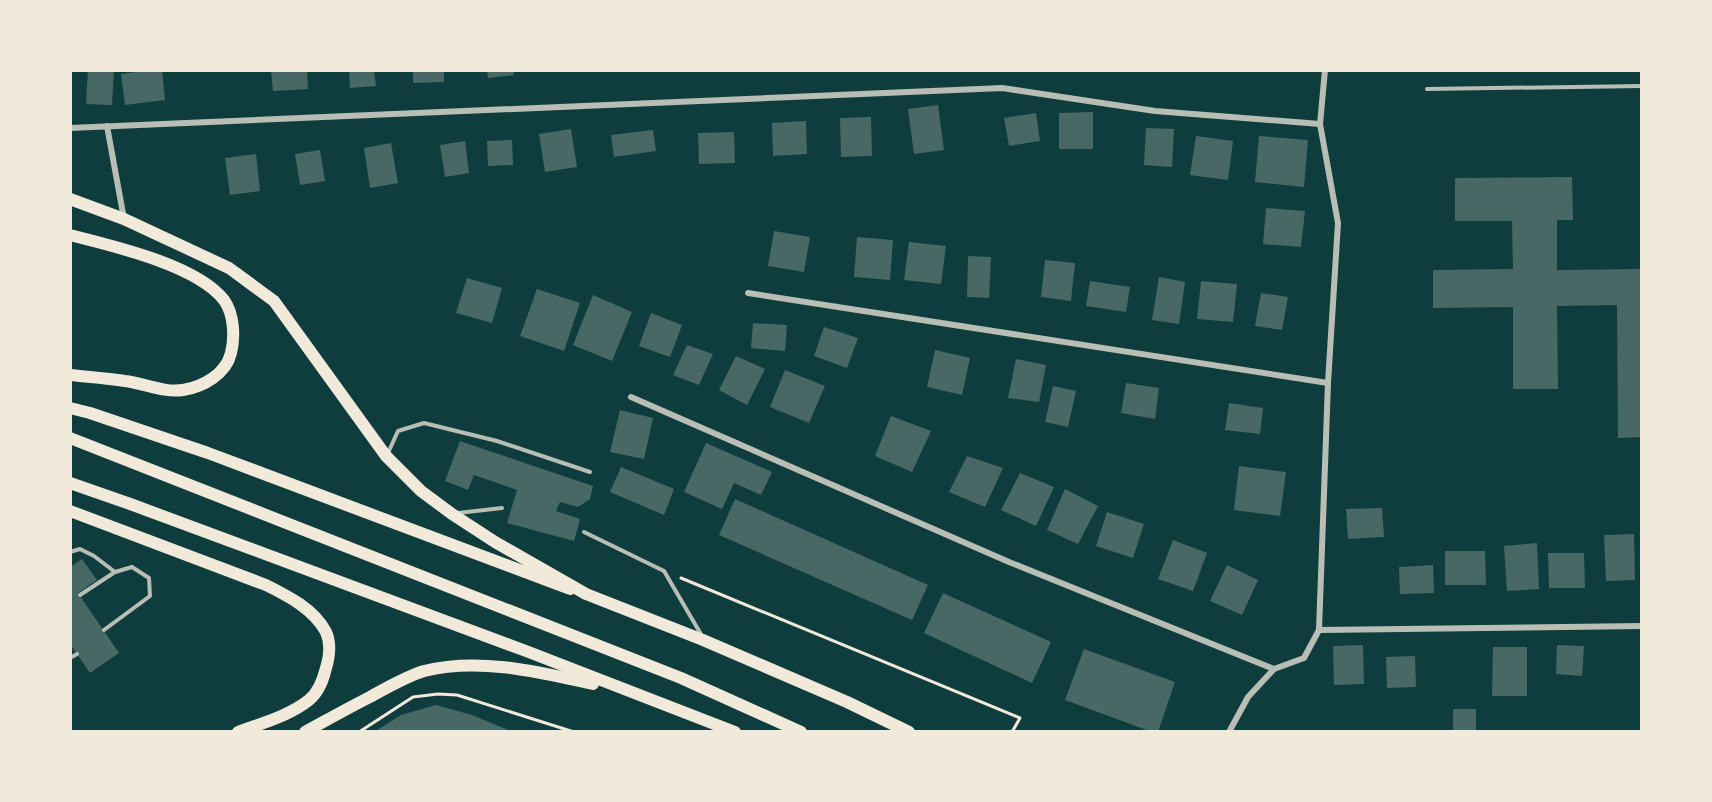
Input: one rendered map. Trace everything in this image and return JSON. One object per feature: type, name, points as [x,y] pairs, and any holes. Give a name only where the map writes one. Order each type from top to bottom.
[{"type":"main road","points":[[70,199],[124,219],[229,268],[274,301],[386,456],[421,490],[495,543],[586,594]]},
{"type":"main road","points":[[70,235],[153,258],[207,284],[224,301],[231,319],[233,337],[231,355],[225,366],[212,379],[196,388],[180,391],[126,381],[70,375]]},
{"type":"main road","points":[[70,408],[208,453],[586,594],[704,640],[847,702],[909,732]]},
{"type":"main road","points":[[70,438],[681,678],[801,732]]},
{"type":"main road","points":[[70,483],[526,651],[735,732]]},
{"type":"main road","points":[[70,511],[266,585],[292,598],[322,627],[327,634],[329,656],[322,683],[312,699],[296,710],[238,732]]},
{"type":"main road","points":[[305,732],[404,678],[445,667],[504,668],[554,675],[633,693]]},
{"type":"street","points":[[1229,732],[1248,697],[1275,669],[1305,658],[1319,630],[1328,383],[1338,223],[1320,124],[1325,70]]},
{"type":"street","points":[[70,128],[1002,88],[1155,111],[1320,124]]},
{"type":"street","points":[[106,126],[124,219]]},
{"type":"street","points":[[748,293],[1328,383]]},
{"type":"street","points":[[631,397],[1009,562],[1275,669]]},
{"type":"street","points":[[1319,630],[1641,626]]},
{"type":"lane","points":[[1427,89],[1641,86]]},
{"type":"lane","points":[[386,456],[398,432],[424,423],[497,441],[590,472]]},
{"type":"lane","points":[[452,514],[502,508]]},
{"type":"lane","points":[[584,532],[664,571],[704,640]]},
{"type":"lane","points":[[70,552],[81,549],[115,572]]},
{"type":"lane","points":[[80,595],[115,572],[132,567],[149,578],[150,596],[104,630]]},
{"type":"lane","points":[[70,658],[77,654]]},
{"type":"path","points":[[664,571],[1020,718],[1012,732]]},
{"type":"path","points":[[359,732],[413,697],[438,694],[457,695],[574,732]]},
{"type":"building","points":[[88,70],[114,70],[112,105],[86,104]]},
{"type":"building","points":[[162,70],[165,100],[125,105],[121,74]]},
{"type":"building","points":[[271,70],[307,70],[308,89],[273,91]]},
{"type":"building","points":[[349,70],[374,70],[376,86],[350,88]]},
{"type":"building","points":[[413,70],[444,70],[444,82],[413,83]]},
{"type":"building","points":[[487,70],[513,70],[514,75],[488,78]]},
{"type":"building","points":[[938,105],[944,150],[914,154],[908,109]]},
{"type":"building","points":[[1093,112],[1093,149],[1059,149],[1059,113]]},
{"type":"building","points":[[1036,113],[1040,141],[1009,146],[1004,118]]},
{"type":"building","points":[[871,117],[872,156],[841,157],[840,118]]},
{"type":"building","points":[[806,121],[807,154],[773,156],[772,123]]},
{"type":"building","points":[[1146,128],[1174,129],[1172,167],[1144,165]]},
{"type":"building","points":[[571,129],[577,167],[545,172],[539,134]]},
{"type":"building","points":[[653,130],[656,151],[614,157],[611,135]]},
{"type":"building","points":[[734,132],[735,163],[699,164],[698,133]]},
{"type":"building","points":[[1196,136],[1233,141],[1228,180],[1190,175]]},
{"type":"building","points":[[1259,136],[1308,140],[1304,187],[1255,182]]},
{"type":"building","points":[[512,140],[513,165],[488,166],[487,141]]},
{"type":"building","points":[[465,141],[469,173],[445,177],[440,145]]},
{"type":"building","points":[[391,143],[398,183],[370,188],[364,148]]},
{"type":"building","points":[[320,150],[325,181],[300,185],[295,154]]},
{"type":"building","points":[[256,154],[260,191],[230,195],[225,158]]},
{"type":"building","points":[[1572,177],[1573,220],[1557,220],[1557,270],[1642,269],[1642,437],[1618,438],[1617,305],[1557,306],[1558,389],[1513,389],[1513,307],[1433,308],[1433,270],[1513,269],[1512,221],[1455,221],[1455,178]]},
{"type":"building","points":[[1266,208],[1305,211],[1301,247],[1263,244]]},
{"type":"building","points":[[774,231],[810,237],[804,272],[768,266]]},
{"type":"building","points":[[857,237],[893,240],[890,280],[854,277]]},
{"type":"building","points":[[909,242],[946,246],[941,284],[904,280]]},
{"type":"building","points":[[968,256],[991,257],[989,298],[967,297]]},
{"type":"building","points":[[1045,260],[1075,263],[1071,301],[1041,297]]},
{"type":"building","points":[[1159,277],[1185,282],[1179,324],[1152,320]]},
{"type":"building","points":[[467,278],[502,288],[492,323],[456,313]]},
{"type":"building","points":[[1090,281],[1130,287],[1126,312],[1086,306]]},
{"type":"building","points":[[1201,281],[1237,284],[1233,322],[1197,319]]},
{"type":"building","points":[[537,289],[580,303],[564,351],[520,336]]},
{"type":"building","points":[[1261,293],[1288,297],[1282,330],[1255,326]]},
{"type":"building","points":[[593,295],[632,312],[612,361],[573,345]]},
{"type":"building","points":[[651,313],[682,325],[670,357],[639,346]]},
{"type":"building","points":[[753,323],[787,325],[785,351],[751,348]]},
{"type":"building","points":[[824,327],[858,338],[847,368],[814,356]]},
{"type":"building","points":[[687,345],[713,354],[699,385],[673,375]]},
{"type":"building","points":[[935,350],[970,358],[962,395],[927,387]]},
{"type":"building","points":[[736,356],[765,369],[747,405],[719,390]]},
{"type":"building","points":[[1016,359],[1046,365],[1039,402],[1008,398]]},
{"type":"building","points":[[785,370],[825,386],[809,423],[770,407]]},
{"type":"building","points":[[1126,383],[1159,388],[1155,419],[1121,413]]},
{"type":"building","points":[[1053,386],[1076,391],[1068,427],[1045,422]]},
{"type":"building","points":[[1229,403],[1263,408],[1260,434],[1225,430]]},
{"type":"building","points":[[620,410],[653,418],[644,459],[610,452]]},
{"type":"building","points":[[891,416],[931,431],[912,472],[875,456]]},
{"type":"building","points":[[460,441],[593,486],[590,499],[578,507],[560,502],[556,511],[580,519],[574,541],[507,523],[517,490],[474,475],[468,490],[445,481]]},
{"type":"building","points":[[706,443],[772,472],[761,495],[734,483],[722,509],[684,492]]},
{"type":"building","points":[[967,456],[1003,468],[985,507],[949,492]]},
{"type":"building","points":[[1239,466],[1286,472],[1280,516],[1234,510]]},
{"type":"building","points":[[621,467],[674,489],[664,515],[610,492]]},
{"type":"building","points":[[1020,473],[1054,487],[1036,526],[1001,510]]},
{"type":"building","points":[[1065,489],[1098,506],[1078,544],[1047,530]]},
{"type":"building","points":[[735,499],[928,585],[912,620],[719,535]]},
{"type":"building","points":[[1382,508],[1384,537],[1348,539],[1346,509]]},
{"type":"building","points":[[1107,512],[1144,524],[1133,558],[1096,546]]},
{"type":"building","points":[[1634,534],[1635,580],[1606,581],[1604,535]]},
{"type":"building","points":[[1173,540],[1207,553],[1193,591],[1158,579]]},
{"type":"building","points":[[1537,543],[1539,589],[1507,591],[1504,546]]},
{"type":"building","points":[[1445,551],[1485,551],[1486,585],[1445,585]]},
{"type":"building","points":[[1548,553],[1584,553],[1585,588],[1549,588]]},
{"type":"building","points":[[82,559],[97,580],[78,593],[119,653],[90,673],[70,644],[70,567]]},
{"type":"building","points":[[1227,565],[1258,580],[1242,615],[1210,601]]},
{"type":"building","points":[[1433,565],[1434,593],[1400,594],[1399,567]]},
{"type":"building","points":[[943,593],[1051,642],[1032,683],[924,633]]},
{"type":"building","points":[[1363,645],[1364,684],[1334,685],[1333,646]]},
{"type":"building","points":[[1557,645],[1584,646],[1582,676],[1556,674]]},
{"type":"building","points":[[1493,647],[1527,647],[1527,696],[1492,696]]},
{"type":"building","points":[[1084,649],[1175,682],[1158,732],[1152,732],[1065,700]]},
{"type":"building","points":[[1415,656],[1416,687],[1387,688],[1386,657]]},
{"type":"building","points":[[436,705],[472,715],[513,732],[374,732],[401,715]]},
{"type":"building","points":[[1453,709],[1476,709],[1476,732],[1453,732]]}]
